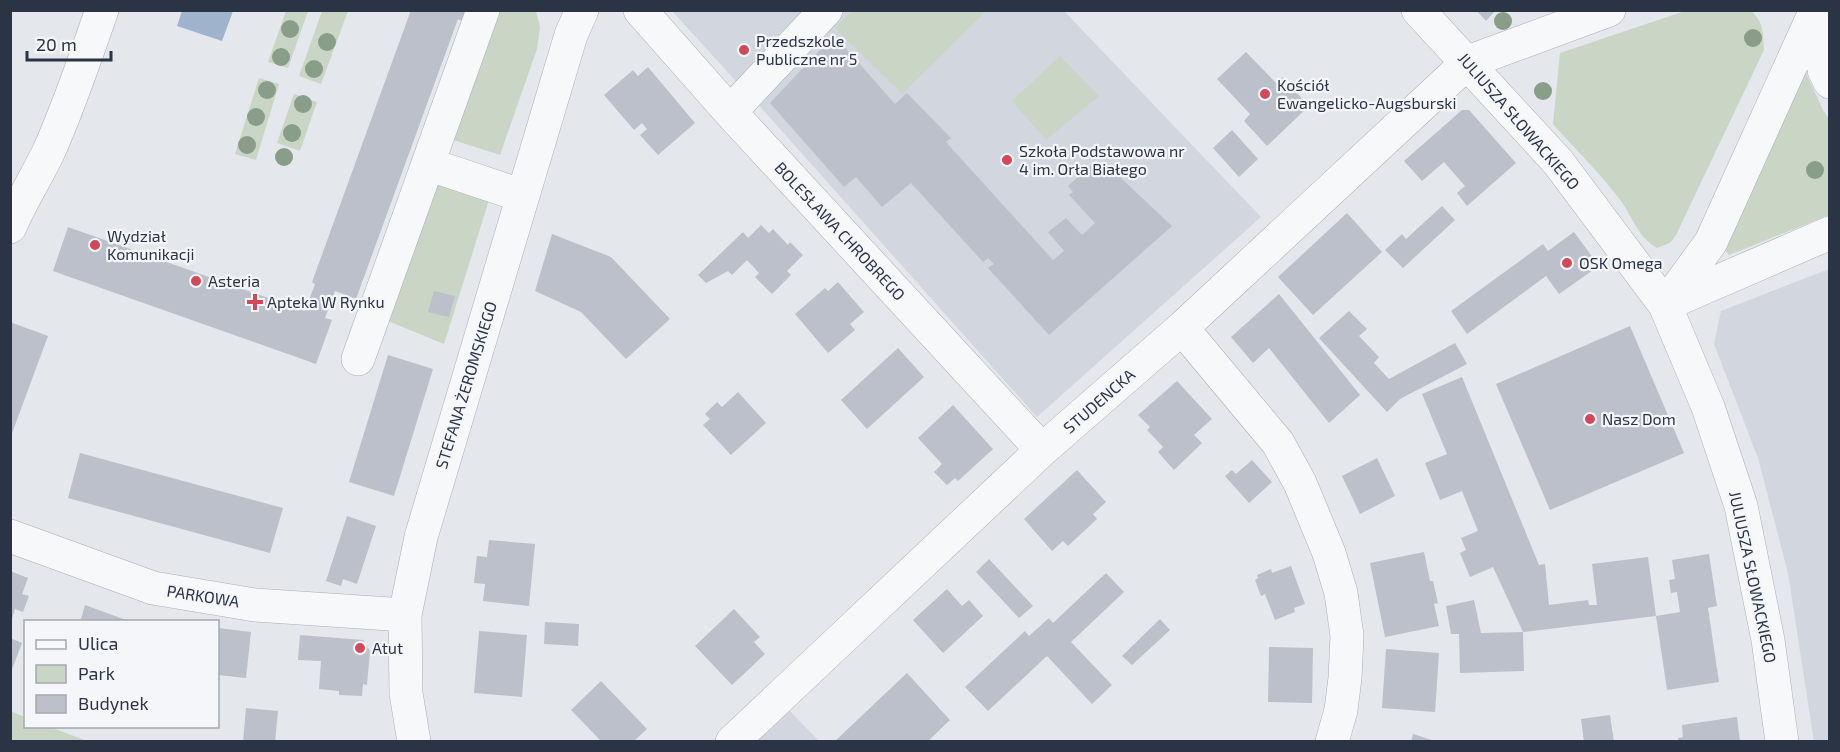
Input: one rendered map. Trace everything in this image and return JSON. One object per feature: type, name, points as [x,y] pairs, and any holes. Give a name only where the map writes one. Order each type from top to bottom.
[{"type":"street","points":[[10,227],[47,154],[72,95],[102,10]]},
{"type":"street","points":[[358,359],[483,10]]},
{"type":"street","name":"BOLESŁAWA CHROBREGO","points":[[640,10],[730,112],[1042,450]]},
{"type":"street","points":[[730,112],[826,10]]},
{"type":"street","name":"JULIUSZA SŁOWACKIEGO","points":[[1418,10],[1558,162],[1665,305],[1708,407],[1742,506],[1768,640],[1782,741]]},
{"type":"street","points":[[1468,62],[1610,10]]},
{"type":"street","points":[[1815,11],[1824,70],[1830,82]]},
{"type":"street","points":[[1665,305],[1711,242],[1815,11]]},
{"type":"street","name":"STEFANA ŻEROMSKIEGO","points":[[414,741],[406,693],[405,615],[421,537],[523,196],[573,19]]},
{"type":"street","name":"STUDENCKA","points":[[732,741],[1042,450],[1182,328],[1468,62]]},
{"type":"street","points":[[428,164],[523,196]]},
{"type":"street","points":[[1665,305],[1830,233]]},
{"type":"street","points":[[1182,328],[1278,443],[1300,483],[1329,553],[1341,593],[1347,636],[1341,710],[1332,741]]},
{"type":"street","name":"PARKOWA","points":[[10,536],[153,588],[255,605],[405,615]]},
{"type":"shaded area","name":"Przedszkole Publiczne nr 5","points":[[672,11],[817,11],[744,90]]},
{"type":"shaded area","name":"Szkoła Podstawowa nr 4 im. Orła Białego","points":[[842,11],[1064,11],[1261,217],[1037,417],[756,102]]},
{"type":"shaded area","points":[[1829,269],[1830,741],[1814,742],[1788,573],[1758,458],[1714,344],[1721,311]]},
{"type":"shaded area","points":[[785,706],[819,741],[748,742]]},
{"type":"green space","points":[[1688,10],[1751,11],[1761,24],[1764,50],[1676,235],[1670,243],[1657,248],[1640,233],[1621,201],[1553,124],[1560,53]]},
{"type":"green space","points":[[286,11],[308,11],[288,68],[268,62]]},
{"type":"green space","points":[[322,11],[348,11],[321,84],[299,76]]},
{"type":"green space","points":[[494,11],[536,11],[540,27],[537,49],[500,155],[450,139]]},
{"type":"green space","points":[[852,11],[986,11],[902,94],[835,28]]},
{"type":"green space","points":[[1060,56],[1099,96],[1046,140],[1012,101]]},
{"type":"green space","points":[[1806,73],[1829,119],[1829,215],[1729,255],[1722,247]]},
{"type":"green space","points":[[259,78],[279,84],[256,160],[235,154]]},
{"type":"green space","points":[[294,94],[317,102],[300,151],[277,143]]},
{"type":"green space","points":[[434,174],[490,197],[444,344],[383,319]]},
{"type":"green space","points":[[10,711],[24,717],[24,728],[53,728],[87,741],[11,741]]},
{"type":"water","points":[[182,10],[233,11],[222,41],[177,26]]},
{"type":"building","points":[[411,10],[471,10],[466,23],[458,19],[356,299],[335,291],[325,318],[332,320],[316,364],[53,271],[68,227],[305,311],[315,284],[312,282]]},
{"type":"building","points":[[1476,10],[1496,10],[1486,21]]},
{"type":"building","points":[[834,35],[895,104],[907,93],[951,138],[946,142],[1053,260],[1064,251],[1048,232],[1066,218],[1082,235],[1095,223],[1069,195],[1073,192],[1068,186],[1095,162],[1099,167],[1105,163],[1172,226],[1049,335],[988,268],[994,264],[988,258],[983,262],[911,183],[882,207],[856,177],[844,187],[770,103]]},
{"type":"building","name":"Kościół Ewangelicko-Augsburski","points":[[1246,52],[1276,83],[1282,77],[1309,106],[1267,146],[1244,121],[1250,114],[1217,79]]},
{"type":"building","points":[[648,67],[695,123],[658,155],[640,135],[647,129],[642,123],[634,130],[604,95],[633,70],[638,76]]},
{"type":"building","points":[[1462,110],[1469,110],[1516,163],[1467,206],[1457,193],[1465,186],[1444,162],[1422,181],[1404,161]]},
{"type":"building","points":[[1232,130],[1258,159],[1239,177],[1213,148]]},
{"type":"building","points":[[1442,206],[1455,220],[1403,268],[1385,250],[1402,234],[1406,239]]},
{"type":"building","points":[[1347,213],[1382,252],[1313,315],[1278,277]]},
{"type":"building","points":[[761,225],[769,233],[773,229],[788,245],[790,242],[803,255],[787,271],[791,275],[772,294],[755,277],[759,273],[747,260],[732,275],[728,271],[706,283],[698,275],[743,232],[748,238]]},
{"type":"building","points":[[1574,232],[1599,266],[1559,294],[1546,276],[1467,334],[1451,311],[1543,244],[1548,251]]},
{"type":"building","points":[[552,234],[611,257],[670,319],[626,359],[581,312],[535,291]]},
{"type":"building","points":[[838,282],[864,312],[850,324],[855,330],[828,353],[795,314],[825,288],[828,291]]},
{"type":"building","points":[[434,291],[455,296],[449,317],[428,312]]},
{"type":"building","points":[[1279,294],[1360,395],[1329,423],[1269,348],[1253,363],[1231,337]]},
{"type":"building","points":[[1349,311],[1367,329],[1359,336],[1379,357],[1374,363],[1389,379],[1455,343],[1467,364],[1400,399],[1387,412],[1319,338]]},
{"type":"building","points":[[10,322],[48,336],[11,436],[10,436]]},
{"type":"building","name":"Nasz Dom","points":[[1630,326],[1684,453],[1550,510],[1496,384]]},
{"type":"building","points":[[898,348],[924,377],[867,429],[841,400]]},
{"type":"building","points":[[388,355],[433,369],[394,496],[349,482]]},
{"type":"building","points":[[1462,377],[1539,565],[1545,564],[1549,605],[1588,600],[1589,605],[1597,605],[1592,564],[1648,557],[1656,616],[1523,632],[1493,567],[1470,577],[1460,553],[1466,550],[1461,538],[1478,531],[1462,491],[1440,500],[1425,463],[1447,454],[1422,394]]},
{"type":"building","points":[[1177,381],[1212,419],[1194,435],[1202,443],[1174,470],[1158,452],[1163,447],[1147,430],[1150,427],[1138,415]]},
{"type":"building","points":[[738,392],[766,423],[731,455],[703,425],[710,419],[705,414],[717,402],[722,407]]},
{"type":"building","points":[[953,405],[993,449],[958,481],[955,478],[947,485],[934,472],[942,464],[918,438]]},
{"type":"building","points":[[80,453],[283,508],[270,553],[68,498]]},
{"type":"building","points":[[1377,458],[1395,496],[1360,514],[1342,476]]},
{"type":"building","points":[[1252,460],[1272,482],[1249,503],[1225,476],[1232,470],[1236,474]]},
{"type":"building","points":[[1077,470],[1106,502],[1093,514],[1097,519],[1068,546],[1063,541],[1052,551],[1024,519]]},
{"type":"building","points":[[347,516],[376,526],[357,584],[343,579],[341,586],[326,581]]},
{"type":"building","points":[[489,540],[535,544],[529,606],[483,601],[485,584],[474,583],[477,556],[487,557]]},
{"type":"building","points":[[1424,552],[1430,581],[1433,581],[1438,603],[1434,604],[1439,626],[1385,637],[1370,563]]},
{"type":"building","points":[[1709,554],[1717,606],[1708,608],[1719,682],[1667,690],[1656,616],[1680,612],[1677,592],[1671,593],[1669,580],[1675,579],[1672,560]]},
{"type":"building","points":[[989,559],[1033,606],[1019,618],[976,572]]},
{"type":"building","points":[[1291,566],[1305,604],[1294,608],[1295,612],[1275,620],[1265,594],[1261,596],[1255,580],[1258,578],[1257,575],[1271,569],[1272,573]]},
{"type":"building","points":[[10,571],[28,578],[22,594],[29,596],[23,612],[15,609],[11,622]]},
{"type":"building","points":[[1106,573],[1124,592],[1071,642],[1112,685],[1092,704],[1047,656],[988,711],[965,687],[1025,631],[1029,636],[1049,618],[1053,623]]},
{"type":"building","points":[[947,589],[962,606],[969,600],[983,616],[943,653],[913,620]]},
{"type":"building","points":[[1474,600],[1481,633],[1523,632],[1524,671],[1460,673],[1459,634],[1451,634],[1446,606]]},
{"type":"building","points":[[85,605],[126,620],[81,620]]},
{"type":"building","points":[[734,609],[760,637],[754,642],[765,654],[732,685],[695,646]]},
{"type":"building","points":[[1160,619],[1170,630],[1132,665],[1122,656]]},
{"type":"building","points":[[545,622],[579,624],[578,646],[544,644]]},
{"type":"building","points":[[219,628],[251,632],[246,678],[219,675]]},
{"type":"building","points":[[479,631],[527,635],[522,697],[474,693]]},
{"type":"building","points":[[300,635],[363,640],[370,651],[367,685],[363,684],[362,696],[339,695],[339,691],[319,689],[321,661],[298,660]]},
{"type":"building","points":[[10,638],[22,643],[11,672],[10,672]]},
{"type":"building","points":[[1269,647],[1313,648],[1312,703],[1268,702]]},
{"type":"building","points":[[1386,649],[1439,653],[1435,712],[1382,708]]},
{"type":"building","points":[[907,673],[950,720],[927,742],[834,742]]},
{"type":"building","points":[[601,681],[647,729],[633,742],[602,742],[571,710]]},
{"type":"building","points":[[246,708],[278,711],[275,742],[243,742]]},
{"type":"building","points":[[1610,715],[1614,742],[1584,742],[1581,719]]},
{"type":"building","points":[[1737,717],[1740,742],[1678,742],[1678,738],[1683,737],[1682,725]]},
{"type":"building","points":[[1413,734],[1435,741],[1435,742],[1411,742]]},
{"type":"place","name":"Przedszkole Publiczne nr 5","points":[[744,50]]},
{"type":"place","name":"Kościół Ewangelicko-Augsburski","points":[[1265,94]]},
{"type":"place","name":"Szkoła Podstawowa nr 4 im. Orła Białego","points":[[1007,160]]},
{"type":"place","name":"Wydział Komunikacji","points":[[95,245]]},
{"type":"place","name":"OSK Omega","points":[[1567,263]]},
{"type":"place","name":"Asteria","points":[[196,281]]},
{"type":"place","name":"Apteka W Rynku","points":[[255,302]]},
{"type":"place","name":"Nasz Dom","points":[[1590,419]]},
{"type":"place","name":"Atut","points":[[360,648]]}]
